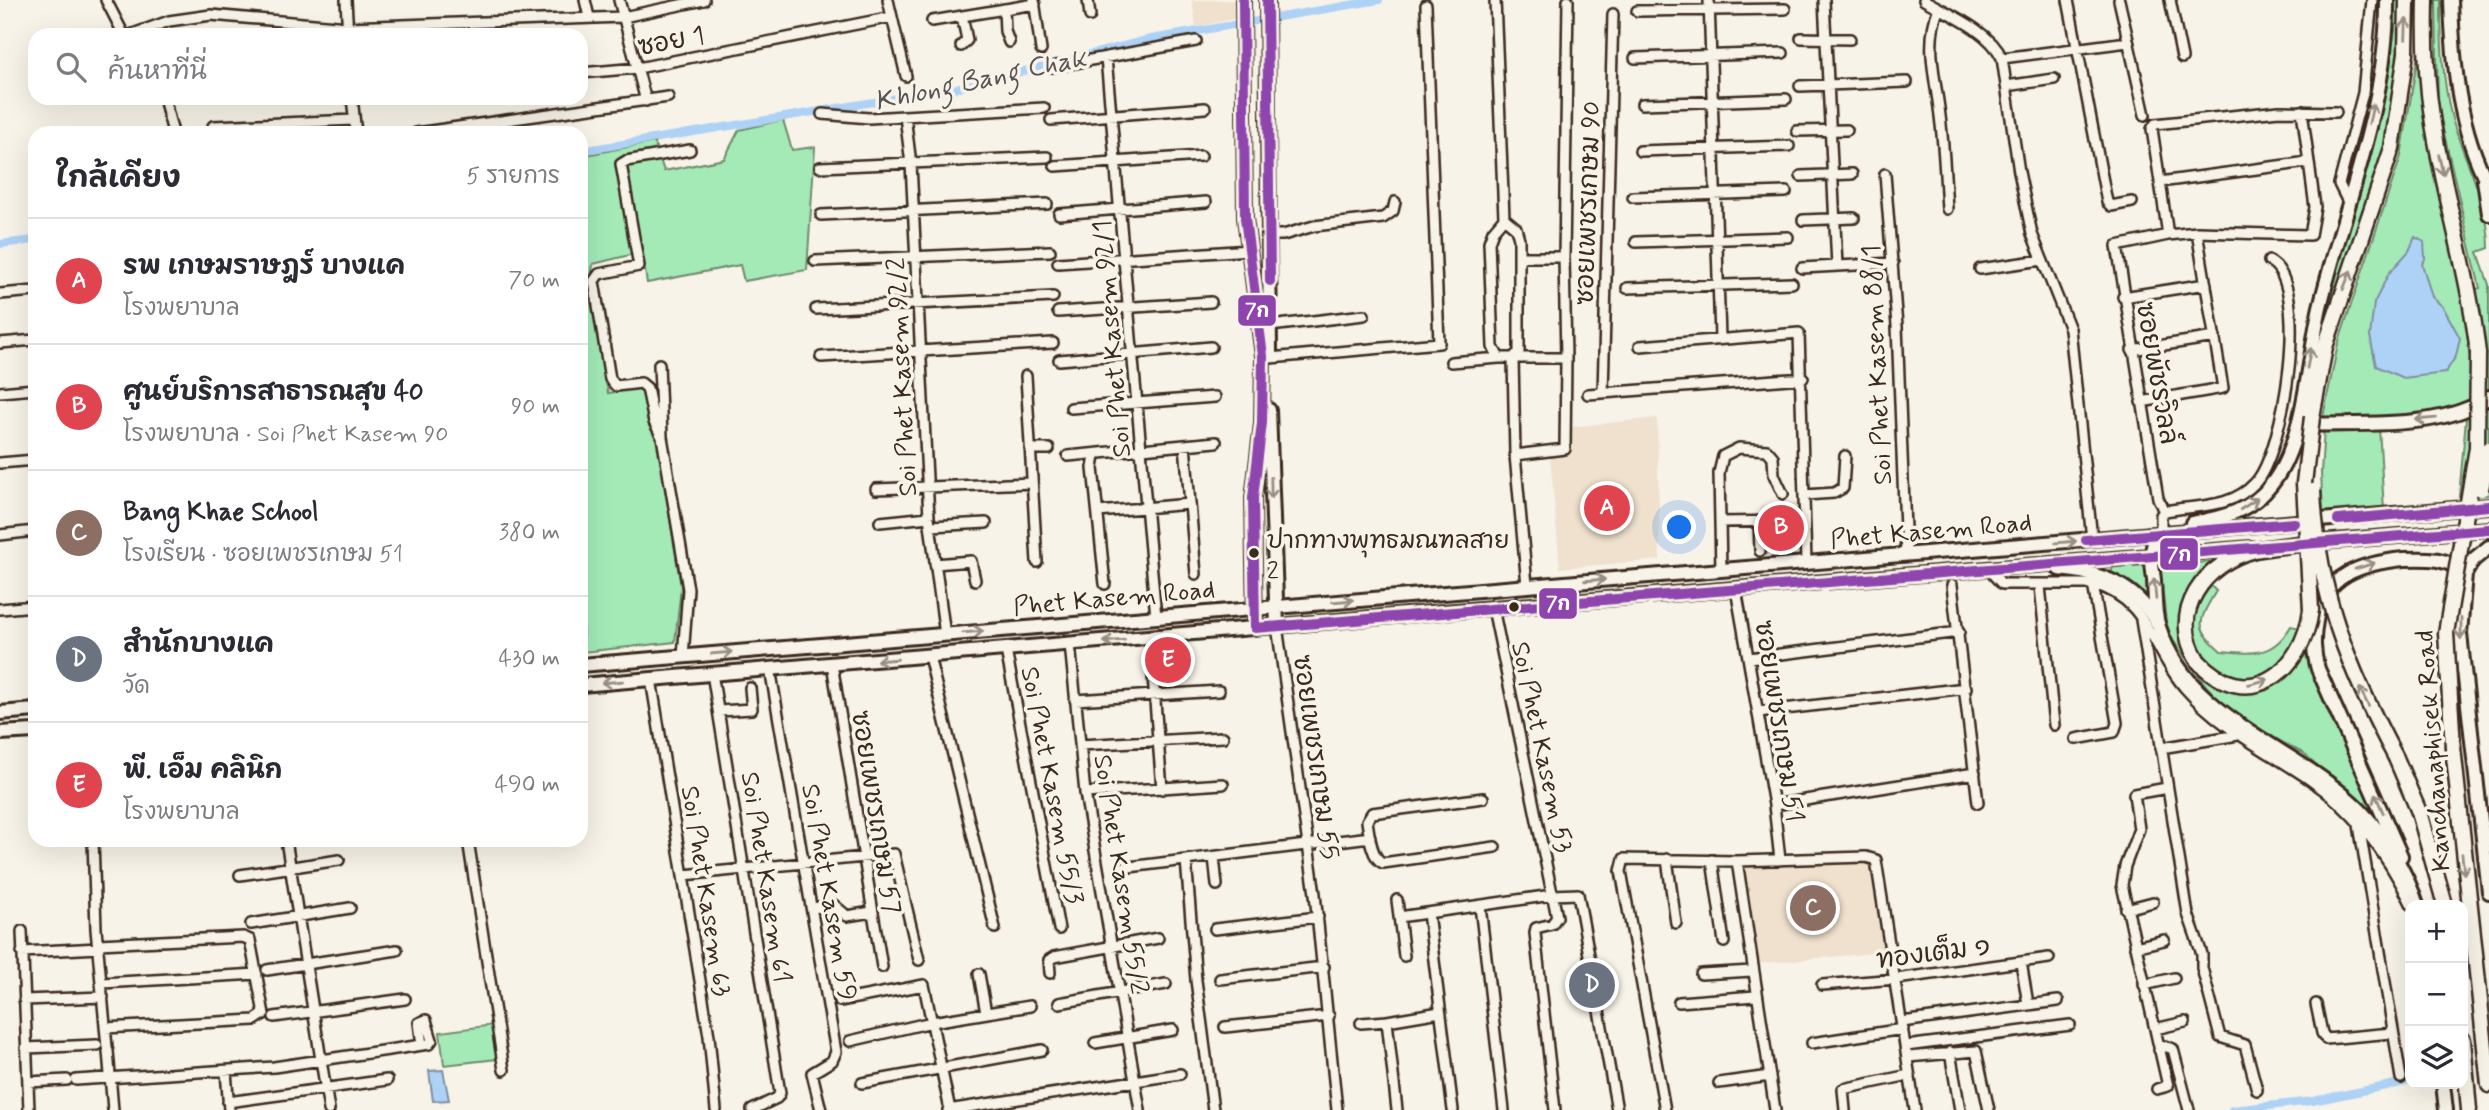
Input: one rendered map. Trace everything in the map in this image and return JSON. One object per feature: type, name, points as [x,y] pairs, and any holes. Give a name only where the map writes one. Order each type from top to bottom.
[{"type":"highway","name":"Kanchanaphisek Road","points":[[2407,0],[2406,53],[2392,148],[2364,239],[2325,347],[2312,417],[2314,514],[2327,597],[2348,662],[2396,758],[2419,812],[2444,900]]},
{"type":"highway","name":"Kanchanaphisek Road","points":[[2426,0],[2426,55],[2432,117],[2468,278],[2478,354],[2477,448],[2446,633],[2453,747],[2489,1085]]},
{"type":"highway","points":[[2299,544],[2255,551],[2234,559],[2200,583],[2186,622],[2190,648],[2208,673],[2226,683],[2249,685],[2277,676],[2301,649],[2311,610],[2304,483],[2312,417]]},
{"type":"highway","points":[[2458,561],[2480,495],[2489,449]]},
{"type":"highway","points":[[2467,1089],[2469,1109]]},
{"type":"main road","points":[[1243,0],[1249,245],[1263,356],[1262,423],[1253,498],[1255,628]]},
{"type":"main road","points":[[1267,0],[1270,358],[1277,626]]},
{"type":"main road","points":[[2159,627],[2152,555],[2153,545],[2161,533],[2231,514],[2255,501],[2279,474],[2289,454],[2297,425],[2310,350],[2348,202],[2356,150],[2381,72],[2387,0]]},
{"type":"main road","points":[[2451,0],[2458,92],[2486,181],[2489,214]]},
{"type":"main road","points":[[1249,245],[1270,238]]},
{"type":"main road","points":[[2297,425],[2429,419],[2461,414],[2489,397]]},
{"type":"main road","name":"Phet Kasem Road","points":[[588,664],[2489,506]]},
{"type":"main road","points":[[2251,527],[2240,530],[2237,539],[2241,545],[2253,548]]},
{"type":"main road","name":"Phet Kasem Road","points":[[588,684],[1493,608],[2489,529]]},
{"type":"main road","points":[[2415,535],[2415,558]]},
{"type":"main road","points":[[2117,537],[2126,543],[2129,557]]},
{"type":"main road","points":[[2489,547],[2473,560],[2465,574],[2461,612],[2461,653],[2489,892]]},
{"type":"main road","points":[[2415,900],[2372,787],[2318,669],[2312,643],[2322,597],[2340,578],[2362,565],[2415,558],[2451,563],[2465,574]]},
{"type":"main road","points":[[2016,566],[2087,572],[2115,581],[2141,601],[2159,627],[2176,661],[2206,698],[2246,730],[2297,760],[2342,794],[2370,821],[2394,865],[2412,890]]},
{"type":"main road","points":[[1048,626],[1052,646]]},
{"type":"main road","points":[[0,713],[28,711]]},
{"type":"main road","points":[[0,733],[28,731]]},
{"type":"main road","points":[[2444,1089],[2446,1110]]},
{"type":"street","points":[[106,0],[120,28]]},
{"type":"street","points":[[346,0],[348,28]]},
{"type":"street","points":[[585,0],[589,17]]},
{"type":"street","points":[[619,0],[646,101]]},
{"type":"street","points":[[400,28],[623,16],[704,0]]},
{"type":"street","points":[[888,0],[906,76]]},
{"type":"street","points":[[1088,0],[1090,16]]},
{"type":"street","points":[[1495,0],[1504,218],[1493,231],[1489,242],[1493,347],[1499,358]]},
{"type":"street","points":[[1515,454],[1565,449],[1564,257],[1568,0]]},
{"type":"street","points":[[1824,0],[1833,219],[1838,266]]},
{"type":"street","points":[[1924,0],[1994,45],[2002,58],[2027,213],[2042,260],[2070,329],[2092,539]]},
{"type":"street","points":[[2068,0],[2107,202],[2111,206],[2132,202]]},
{"type":"street","points":[[2119,0],[2145,114]]},
{"type":"street","points":[[2170,0],[2182,58]]},
{"type":"street","points":[[2356,150],[2369,59],[2372,0]]},
{"type":"street","points":[[932,22],[1035,2],[1041,50]]},
{"type":"street","points":[[1270,358],[1439,343],[1426,5]]},
{"type":"street","points":[[1709,5],[1720,338]]},
{"type":"street","points":[[1637,11],[1709,5],[1785,9]]},
{"type":"street","points":[[1939,8],[1933,23],[1930,57],[1941,119],[1947,209]]},
{"type":"street","points":[[1004,9],[1005,32],[1009,42]]},
{"type":"street","name":"ซอยเพชรเกษม 90","points":[[1603,393],[1613,14]]},
{"type":"street","points":[[154,28],[169,21],[211,15],[322,28]]},
{"type":"street","points":[[961,46],[967,40],[962,16]]},
{"type":"street","name":"ซอย 1","points":[[588,72],[638,68],[892,17]]},
{"type":"street","points":[[1801,38],[1850,39]]},
{"type":"street","points":[[1052,67],[1196,41]]},
{"type":"street","points":[[2002,58],[2128,42]]},
{"type":"street","points":[[1635,58],[1783,53]]},
{"type":"street","name":"Soi Phet Kasem 92/1","points":[[1106,58],[1118,163],[1156,617]]},
{"type":"street","points":[[2006,86],[2054,79]]},
{"type":"street","points":[[1800,86],[1907,82]]},
{"type":"street","points":[[466,126],[668,97]]},
{"type":"street","points":[[1642,104],[1786,99]]},
{"type":"street","points":[[165,105],[171,126]]},
{"type":"street","points":[[353,105],[355,126]]},
{"type":"street","points":[[821,114],[852,118],[1044,108]]},
{"type":"street","points":[[1051,120],[1205,108]]},
{"type":"street","points":[[2302,111],[2315,207],[2310,234],[2197,232],[2168,235],[2152,129],[2155,124],[2302,111],[2336,112]]},
{"type":"street","name":"Soi Phet Kasem 92/2","points":[[905,116],[911,164],[927,485],[945,635]]},
{"type":"street","points":[[322,126],[354,120]]},
{"type":"street","points":[[1797,131],[1847,130]]},
{"type":"street","points":[[1640,151],[1789,146]]},
{"type":"street","points":[[662,437],[654,422],[647,388],[641,383],[616,386],[610,379],[594,281],[599,274],[639,266],[621,164],[626,160],[690,150]]},
{"type":"street","points":[[820,167],[1047,156]]},
{"type":"street","points":[[1055,166],[1201,156]]},
{"type":"street","points":[[2160,183],[2308,162]]},
{"type":"street","points":[[1801,176],[1852,174]]},
{"type":"street","name":"Soi Phet Kasem 88/1","points":[[1885,174],[1893,263],[1906,555]]},
{"type":"street","points":[[1633,197],[1786,192]]},
{"type":"street","points":[[1059,214],[1206,202]]},
{"type":"street","points":[[1270,238],[1314,226],[1383,218],[1393,211],[1395,202]]},
{"type":"street","points":[[821,215],[1047,204]]},
{"type":"street","points":[[1504,218],[1516,228],[1520,257],[1519,352],[1513,358],[1515,454],[1527,585]]},
{"type":"street","points":[[1803,220],[1854,218]]},
{"type":"street","points":[[2141,402],[2223,388],[2197,232]]},
{"type":"street","name":"ซอยพัชรวิลล์","points":[[2164,512],[2158,498],[2116,252],[2122,243],[2168,235]]},
{"type":"street","points":[[1636,242],[1788,237]]},
{"type":"street","points":[[1058,263],[1125,260],[1249,245]]},
{"type":"street","points":[[815,261],[1050,251]]},
{"type":"street","points":[[1520,257],[1564,257]]},
{"type":"street","points":[[1980,269],[2042,260]]},
{"type":"street","points":[[2161,533],[2164,512],[2230,500],[2255,483],[2272,458],[2288,377],[2290,329],[2284,276],[2277,264],[2269,261]]},
{"type":"street","points":[[1802,268],[1893,263]]},
{"type":"street","points":[[1627,288],[1791,283]]},
{"type":"street","points":[[2123,297],[2206,284]]},
{"type":"street","points":[[0,294],[28,291]]},
{"type":"street","points":[[816,309],[1053,297]]},
{"type":"street","points":[[1058,312],[1211,302]]},
{"type":"street","points":[[1270,327],[1364,316]]},
{"type":"street","points":[[1640,345],[1799,334],[1803,378],[1807,563]]},
{"type":"street","points":[[2132,350],[2215,337]]},
{"type":"street","points":[[0,343],[28,341]]},
{"type":"street","points":[[821,358],[1053,343]]},
{"type":"street","points":[[1059,359],[1211,347]]},
{"type":"street","points":[[1451,362],[1499,358],[1566,358]]},
{"type":"street","points":[[659,363],[662,437],[688,589],[683,657]]},
{"type":"street","points":[[1026,376],[1037,562]]},
{"type":"street","points":[[1588,394],[1803,378]]},
{"type":"street","points":[[0,392],[28,390]]},
{"type":"street","points":[[1071,408],[1215,397]]},
{"type":"street","points":[[1068,456],[1095,456],[1105,450],[1216,442]]},
{"type":"street","points":[[1185,445],[1196,574]]},
{"type":"street","points":[[1721,570],[1719,474],[1723,456],[1728,451],[1740,448],[1767,450],[1773,457],[1774,475],[1783,494]]},
{"type":"street","points":[[1030,449],[1049,449]]},
{"type":"street","points":[[1095,456],[1093,468],[1105,584]]},
{"type":"street","points":[[1805,495],[1834,493],[1843,488],[1845,456]]},
{"type":"street","points":[[0,463],[28,461]]},
{"type":"street","points":[[876,488],[1032,483]]},
{"type":"street","points":[[1098,512],[1189,504]]},
{"type":"street","points":[[1759,521],[1760,551]]},
{"type":"street","points":[[1720,522],[1794,521]]},
{"type":"street","points":[[880,522],[986,523]]},
{"type":"street","points":[[0,535],[28,532]]},
{"type":"street","points":[[935,565],[971,561],[975,580]]},
{"type":"street","points":[[1988,569],[2002,584],[2093,584],[2118,594],[2141,614],[2182,684],[2200,705],[2238,735],[2308,778],[2358,820],[2394,865],[2410,900]]},
{"type":"street","points":[[2076,739],[2115,732],[2117,728],[2093,584]]},
{"type":"street","points":[[1952,585],[1978,803]]},
{"type":"street","points":[[2040,586],[2054,725]]},
{"type":"street","name":"ซอยเพชรเกษม 51","points":[[1736,589],[1774,805],[1780,860]]},
{"type":"street","points":[[0,609],[28,607]]},
{"type":"street","name":"Soi Phet Kasem 53","points":[[1493,608],[1556,921],[1536,928],[1535,933],[1555,1110]]},
{"type":"street","points":[[2141,614],[2142,640],[2188,914],[2202,954],[2202,968],[2220,1037],[2245,1045],[2257,1090]]},
{"type":"street","name":"ซอยเพชรเกษม 55","points":[[1277,626],[1318,917],[1337,1110]]},
{"type":"street","points":[[1749,658],[1959,632]]},
{"type":"street","points":[[1150,638],[1162,789]]},
{"type":"street","name":"Soi Phet Kasem 55/2","points":[[1070,644],[1085,793],[1140,1110]]},
{"type":"street","name":"Soi Phet Kasem 55/3","points":[[1006,650],[1059,929]]},
{"type":"street","points":[[929,656],[995,928]]},
{"type":"street","name":"ซอยเพชรเกษม 57","points":[[832,664],[881,967]]},
{"type":"street","name":"Soi Phet Kasem 59","points":[[770,668],[836,1052],[832,1061],[812,1073],[821,1110]]},
{"type":"street","name":"Soi Phet Kasem 61","points":[[712,673],[779,1087],[777,1098],[752,1110]]},
{"type":"street","name":"Soi Phet Kasem 63","points":[[651,679],[711,1053],[716,1110]]},
{"type":"street","points":[[719,711],[752,709],[750,688]]},
{"type":"street","points":[[1758,712],[1966,688]]},
{"type":"street","points":[[1075,700],[1219,691]]},
{"type":"street","points":[[2161,748],[2238,735]]},
{"type":"street","points":[[1080,746],[1223,737]]},
{"type":"street","points":[[1774,805],[1975,773]]},
{"type":"street","points":[[1085,793],[1223,784]]},
{"type":"street","points":[[2157,1089],[2168,1086],[2126,909],[2123,876],[2140,829],[2134,794],[2167,788]]},
{"type":"street","points":[[1483,798],[1372,813],[1367,821],[1370,837],[1376,859],[1383,863],[1495,847]]},
{"type":"street","points":[[2358,820],[2401,1078]]},
{"type":"street","points":[[1121,868],[1370,837]]},
{"type":"street","points":[[93,847],[104,1048],[113,1110]]},
{"type":"street","points":[[287,847],[329,1110]]},
{"type":"street","points":[[469,847],[504,1070]]},
{"type":"street","points":[[684,875],[894,854],[919,960]]},
{"type":"street","points":[[1214,857],[1217,885]]},
{"type":"street","points":[[1665,1110],[1621,863],[1631,858],[1737,861],[1866,857],[1876,860],[1915,1110]]},
{"type":"street","points":[[1667,859],[1676,923]]},
{"type":"street","points":[[240,875],[339,860]]},
{"type":"street","points":[[1186,860],[1196,980],[1213,1110]]},
{"type":"street","points":[[1712,860],[1724,942]]},
{"type":"street","points":[[1737,861],[1755,996],[1775,1110]]},
{"type":"street","points":[[1399,917],[1552,895],[1575,893],[1581,897],[1616,1110]]},
{"type":"street","points":[[1397,900],[1404,957]]},
{"type":"street","points":[[2126,909],[2153,902]]},
{"type":"street","points":[[812,908],[836,905],[847,916],[872,912]]},
{"type":"street","points":[[1480,906],[1504,1110]]},
{"type":"street","points":[[251,924],[350,908]]},
{"type":"street","points":[[1428,913],[1453,1110]]},
{"type":"street","points":[[1214,929],[1318,917]]},
{"type":"street","points":[[22,931],[29,1110]]},
{"type":"street","points":[[22,952],[243,937],[250,940],[262,972],[264,1014],[259,1019],[105,1028]]},
{"type":"street","points":[[1050,973],[1049,963],[1054,957],[1158,938]]},
{"type":"street","points":[[2135,947],[2164,940]]},
{"type":"street","points":[[102,984],[262,972],[397,950]]},
{"type":"street","name":"ทองเต็ม ๑","points":[[1822,985],[1896,979],[2049,958]]},
{"type":"street","points":[[2021,962],[2028,1004]]},
{"type":"street","points":[[1220,979],[1324,967]]},
{"type":"street","points":[[1701,974],[1752,971]]},
{"type":"street","points":[[979,974],[986,1013]]},
{"type":"street","points":[[2144,985],[2174,978]]},
{"type":"street","points":[[1059,1003],[1166,984]]},
{"type":"street","points":[[841,1001],[924,985],[949,1110],[1180,1073]]},
{"type":"street","points":[[1679,1002],[1755,996]]},
{"type":"street","points":[[24,1000],[103,997]]},
{"type":"street","points":[[274,1017],[405,999]]},
{"type":"street","points":[[1812,1043],[2059,1000]]},
{"type":"street","points":[[2316,1004],[2322,1033],[2326,1039],[2392,1033]]},
{"type":"street","points":[[850,1041],[932,1022],[1030,1006]]},
{"type":"street","points":[[1361,1023],[1440,1012]]},
{"type":"street","points":[[1225,1027],[1329,1016]]},
{"type":"street","points":[[1387,1021],[1397,1110]]},
{"type":"street","points":[[2155,1029],[2185,1022]]},
{"type":"street","points":[[1906,1046],[2070,1025]]},
{"type":"street","points":[[1095,1042],[1173,1030]]},
{"type":"street","points":[[28,1082],[226,1071],[321,1062],[422,1045]]},
{"type":"street","points":[[2159,1050],[2168,1046],[2173,1049],[2188,1106]]},
{"type":"street","points":[[26,1048],[104,1048]]},
{"type":"street","points":[[862,1083],[1042,1050]]},
{"type":"street","points":[[1908,1057],[1976,1051],[1989,1110]]},
{"type":"street","points":[[1950,1052],[1960,1110]]},
{"type":"street","points":[[226,1071],[229,1106],[387,1080]]},
{"type":"street","points":[[1845,1110],[1843,1089],[1909,1075]]},
{"type":"street","points":[[1719,1083],[1770,1076]]},
{"type":"shaded area","points":[[1192,0],[1234,0],[1234,19],[1196,27]]},
{"type":"shaded area","points":[[1657,418],[1660,560],[1560,568],[1550,455],[1569,454],[1569,427]]},
{"type":"shaded area","points":[[1800,503],[1801,552],[1762,554],[1760,505]]},
{"type":"shaded area","points":[[1872,861],[1885,952],[1754,964],[1741,863]]},
{"type":"green space","points":[[2395,0],[2400,0],[2399,65],[2383,162],[2335,292],[2319,349],[2314,348],[2376,129],[2395,31]]},
{"type":"green space","points":[[2436,0],[2441,0],[2443,60],[2452,119],[2481,199],[2488,231],[2489,248],[2478,252],[2489,285],[2489,392],[2470,402],[2430,413],[2387,417],[2323,417],[2338,344],[2401,156],[2419,48],[2431,163],[2462,293],[2480,288],[2438,108]]},
{"type":"green space","points":[[783,120],[792,150],[815,147],[807,270],[744,281],[740,265],[647,283],[642,252],[593,264],[591,279],[608,393],[642,388],[657,438],[681,587],[675,642],[588,651],[588,155],[654,142],[664,171],[724,159],[739,130]]},
{"type":"green space","points":[[2489,405],[2489,495],[2459,497],[2466,418]]},
{"type":"green space","points":[[2379,427],[2384,510],[2323,515],[2321,472],[2324,430]]},
{"type":"green space","points":[[2215,561],[2218,563],[2193,598],[2185,626],[2185,639],[2196,665],[2200,657],[2194,628],[2195,612],[2211,586],[2216,591],[2202,623],[2206,635],[2221,651],[2261,651],[2277,643],[2291,626],[2311,630],[2310,648],[2380,815],[2377,817],[2303,753],[2253,727],[2227,709],[2207,687],[2172,639],[2166,622],[2160,567]]},
{"type":"green space","points":[[2148,565],[2149,597],[2128,580],[2111,573],[2113,567]]},
{"type":"green space","points":[[493,1025],[497,1059],[444,1065],[440,1032]]},
{"type":"water","points":[[2415,237],[2424,242],[2425,259],[2422,264],[2432,297],[2443,307],[2460,338],[2456,356],[2445,373],[2403,378],[2376,366],[2370,336],[2374,303],[2389,273],[2409,251]]},
{"type":"water","points":[[443,1070],[449,1100],[433,1101],[429,1071]]},
{"type":"waterway","name":"Khlong Bang Chak","points":[[588,150],[957,88],[1151,39],[1379,0]]},
{"type":"waterway","name":"Khlong Bang Chak","points":[[0,244],[28,241]]},
{"type":"waterway","points":[[2232,1110],[2313,1101],[2405,1082]]},
{"type":"transit line","name":"7ก","points":[[1243,0],[1245,218],[1263,356],[1262,423],[1253,498],[1255,628],[2489,529]]},
{"type":"transit line","name":"7ก","points":[[1267,0],[1270,281]]},
{"type":"transit line","name":"7ก","points":[[2338,520],[2489,506]]},
{"type":"transit line","name":"7ก","points":[[2086,540],[2294,523]]},
{"type":"place","name":"รพ เกษมราษฎร์ บางแค","points":[[1607,508]]},
{"type":"place","name":"ศูนย์บริการสาธารณสุข 40","points":[[1781,528]]},
{"type":"place","name":"ปากทางพุทธมณฑลสาย 2","points":[[1254,553]]},
{"type":"place","name":"พี. เอ็ม คลินิก","points":[[1168,660]]},
{"type":"place","name":"Bang Khae School","points":[[1813,908]]},
{"type":"place","name":"สำนักบางแค","points":[[1592,985]]}]
